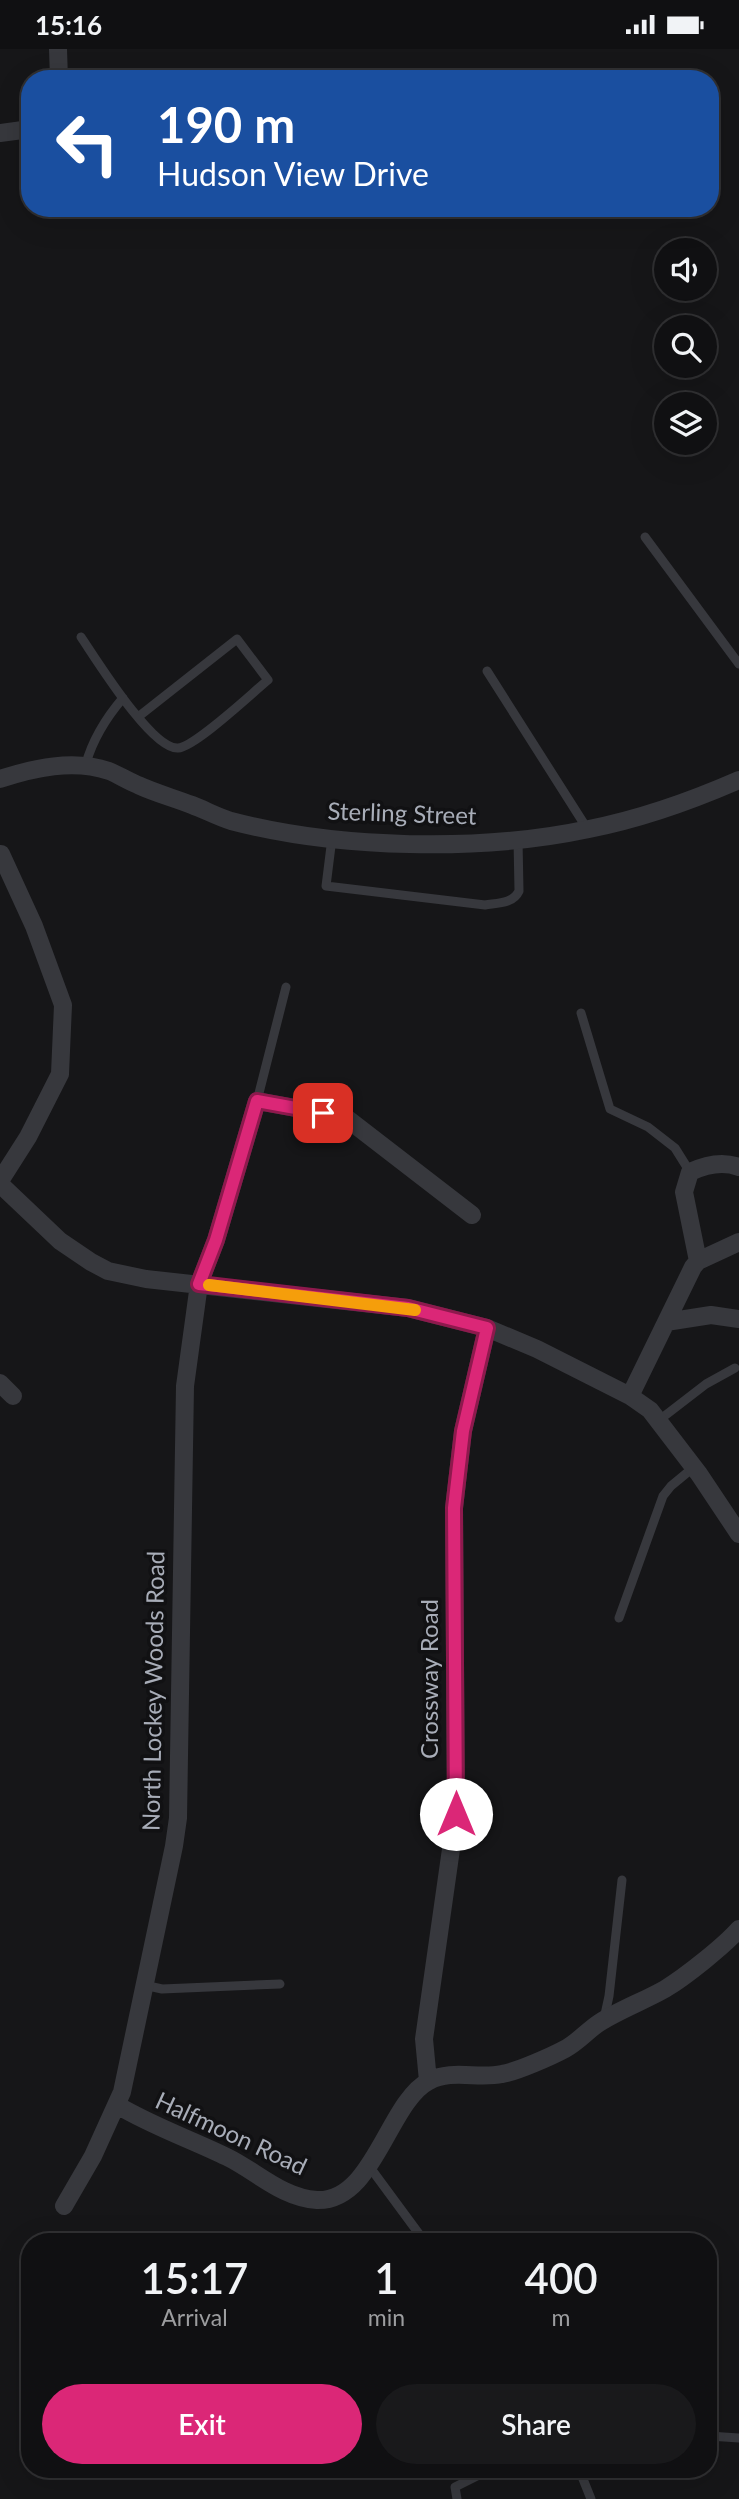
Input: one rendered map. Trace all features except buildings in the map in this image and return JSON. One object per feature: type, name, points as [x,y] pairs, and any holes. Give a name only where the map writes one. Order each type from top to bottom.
[{"type":"street","points":[[58,49],[59,70]]},
{"type":"street","points":[[0,133],[21,130]]},
{"type":"street","name":"Sterling Street","points":[[0,779],[34,768],[76,767],[108,771],[139,786],[229,820],[289,834],[384,843],[518,840],[587,830],[637,817],[739,780]]},
{"type":"street","points":[[1,854],[34,926],[63,1006],[60,1074],[28,1137],[0,1182],[60,1241],[108,1271],[146,1279],[408,1308],[487,1328],[537,1349],[630,1396],[650,1410],[694,1467],[739,1534]]},
{"type":"street","points":[[257,1101],[345,1117],[472,1215]]},
{"type":"street","name":"North Lockey Woods Road","points":[[64,2206],[93,2155],[122,2092],[174,1846],[178,1818],[185,1385],[199,1284],[216,1240],[257,1101]]},
{"type":"street","points":[[698,1261],[684,1192],[690,1172],[700,1167],[720,1164],[739,1167]]},
{"type":"street","points":[[630,1396],[693,1267],[698,1261],[739,1242]]},
{"type":"street","points":[[666,1322],[711,1315],[739,1319]]},
{"type":"street","name":"Crossway Road","points":[[428,2081],[424,2039],[456,1814],[454,1508],[463,1431],[487,1328]]},
{"type":"street","points":[[369,2166],[412,2094],[428,2081],[450,2075],[503,2074],[566,2049],[604,2020],[667,1988],[739,1929]]},
{"type":"street","name":"Halfmoon Road","points":[[117,2105],[228,2157],[284,2192],[317,2200],[339,2194],[363,2176],[369,2166]]},
{"type":"lane","points":[[645,537],[739,664]]},
{"type":"lane","points":[[81,637],[138,717],[165,744],[176,749],[186,747],[268,680],[237,639],[138,717]]},
{"type":"lane","points":[[487,671],[587,830]]},
{"type":"lane","points":[[76,767],[110,712],[123,698]]},
{"type":"lane","points":[[332,838],[326,886],[485,905],[508,902],[516,897],[519,891],[518,840]]},
{"type":"lane","points":[[257,1101],[286,987]]},
{"type":"lane","points":[[581,1013],[610,1109],[648,1127],[675,1148],[690,1172]]},
{"type":"lane","points":[[658,1421],[706,1384],[735,1368]]},
{"type":"lane","points":[[619,1618],[663,1496],[694,1467]]},
{"type":"lane","points":[[604,2020],[622,1880]]},
{"type":"lane","points":[[144,1985],[162,1989],[280,1984]]},
{"type":"lane","points":[[369,2166],[418,2233]]},
{"type":"lane","points":[[717,2437],[739,2438]]},
{"type":"lane","points":[[457,2499],[455,2487],[473,2478]]},
{"type":"lane","points":[[583,2478],[591,2499]]},
{"type":"slow traffic","points":[[209,1285],[415,1310]]},
{"type":"route","points":[[323,1113],[257,1101],[216,1240],[199,1284],[408,1308],[487,1328],[463,1431],[454,1508],[456,1814]]}]
